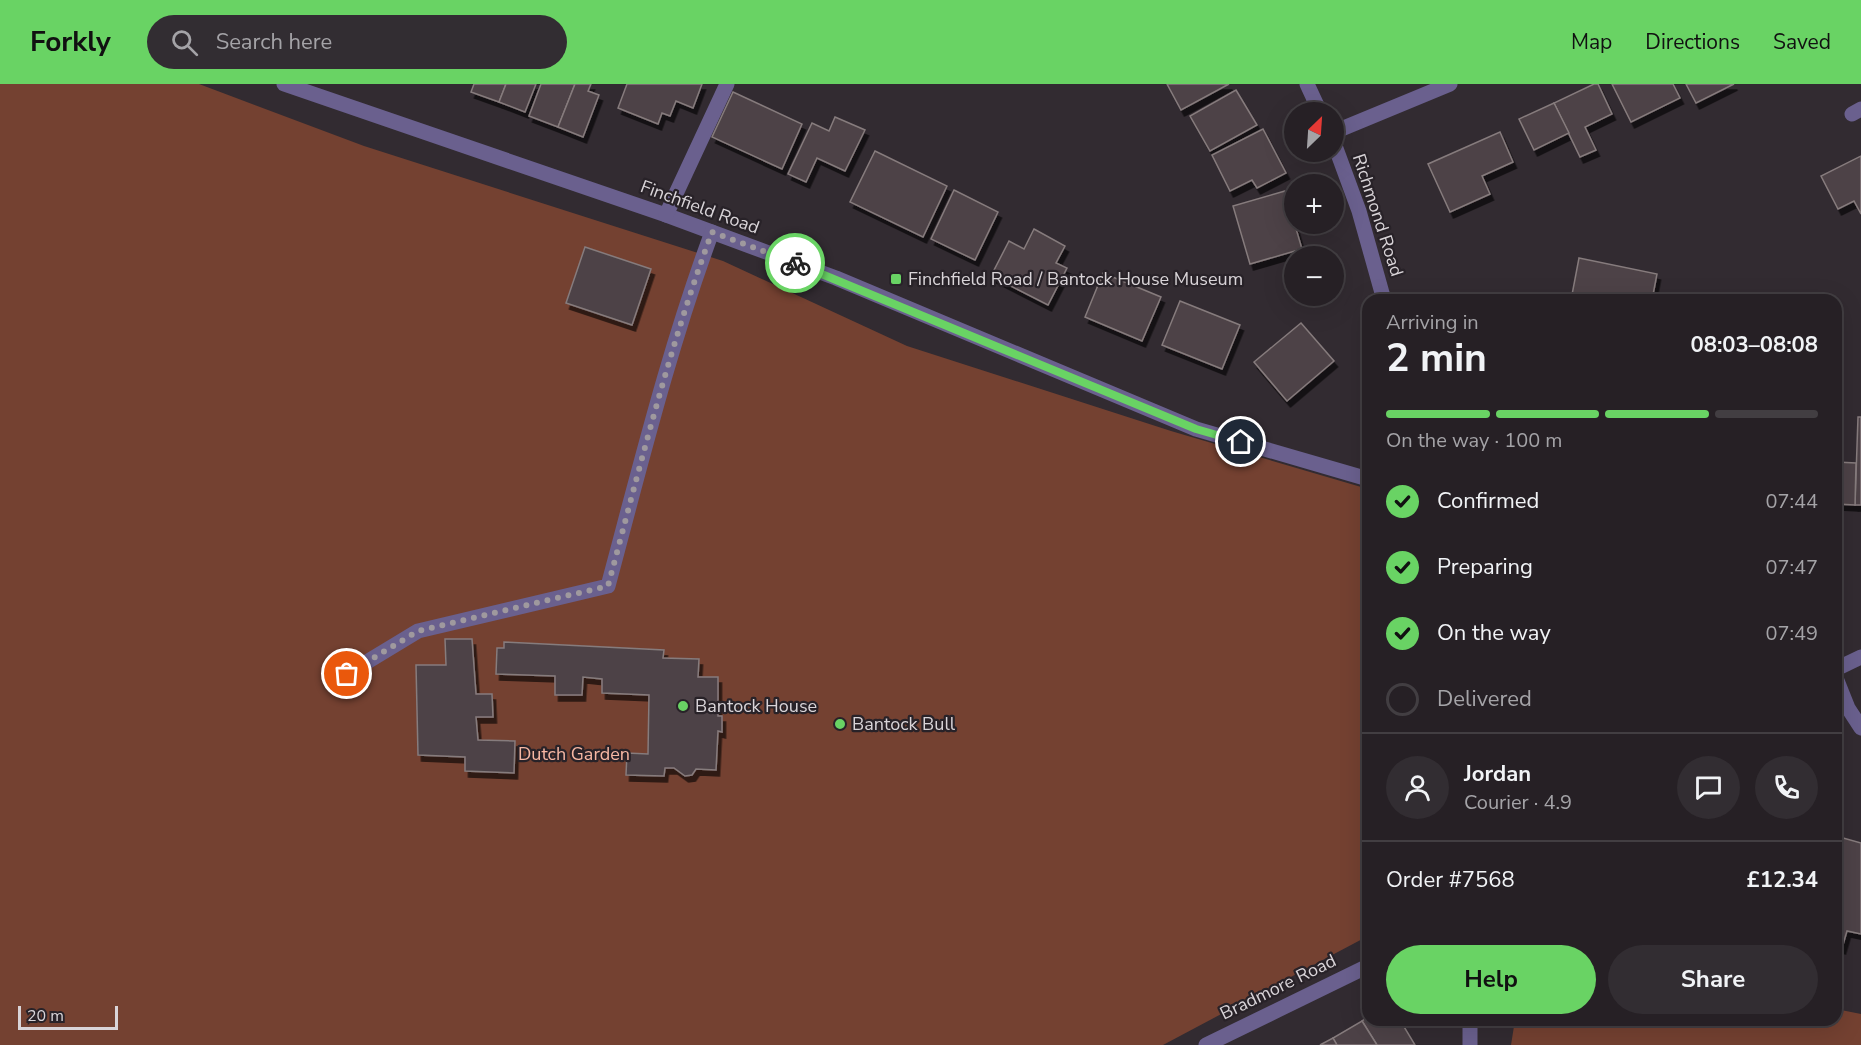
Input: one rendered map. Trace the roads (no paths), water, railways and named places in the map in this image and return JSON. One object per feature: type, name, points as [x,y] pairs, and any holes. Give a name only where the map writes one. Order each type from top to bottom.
[{"type":"street","name":"Finchfield Road","points":[[284,84],[666,215],[836,278],[1196,429],[1362,477]]},
{"type":"street","points":[[666,215],[727,84]]},
{"type":"street","points":[[1307,84],[1315,102]]},
{"type":"street","points":[[1344,128],[1450,84]]},
{"type":"street","name":"Richmond Road","points":[[1341,162],[1359,211],[1382,294]]},
{"type":"street","points":[[347,674],[418,631],[608,586],[654,410],[686,304],[712,232]]},
{"type":"street","points":[[1842,666],[1861,657]]},
{"type":"street","points":[[1842,693],[1848,708],[1861,728]]},
{"type":"street","name":"Bradmore Road","points":[[1206,1045],[1362,969]]},
{"type":"street","points":[[1470,1026],[1470,1045]]},
{"type":"place","name":"Finchfield Road / Bantock House Museum","points":[[896,279]]},
{"type":"place","name":"Bantock House","points":[[683,706]]},
{"type":"place","name":"Bantock Bull","points":[[840,724]]},
{"type":"park label","name":"Dutch Garden","points":[[574,754]]}]
